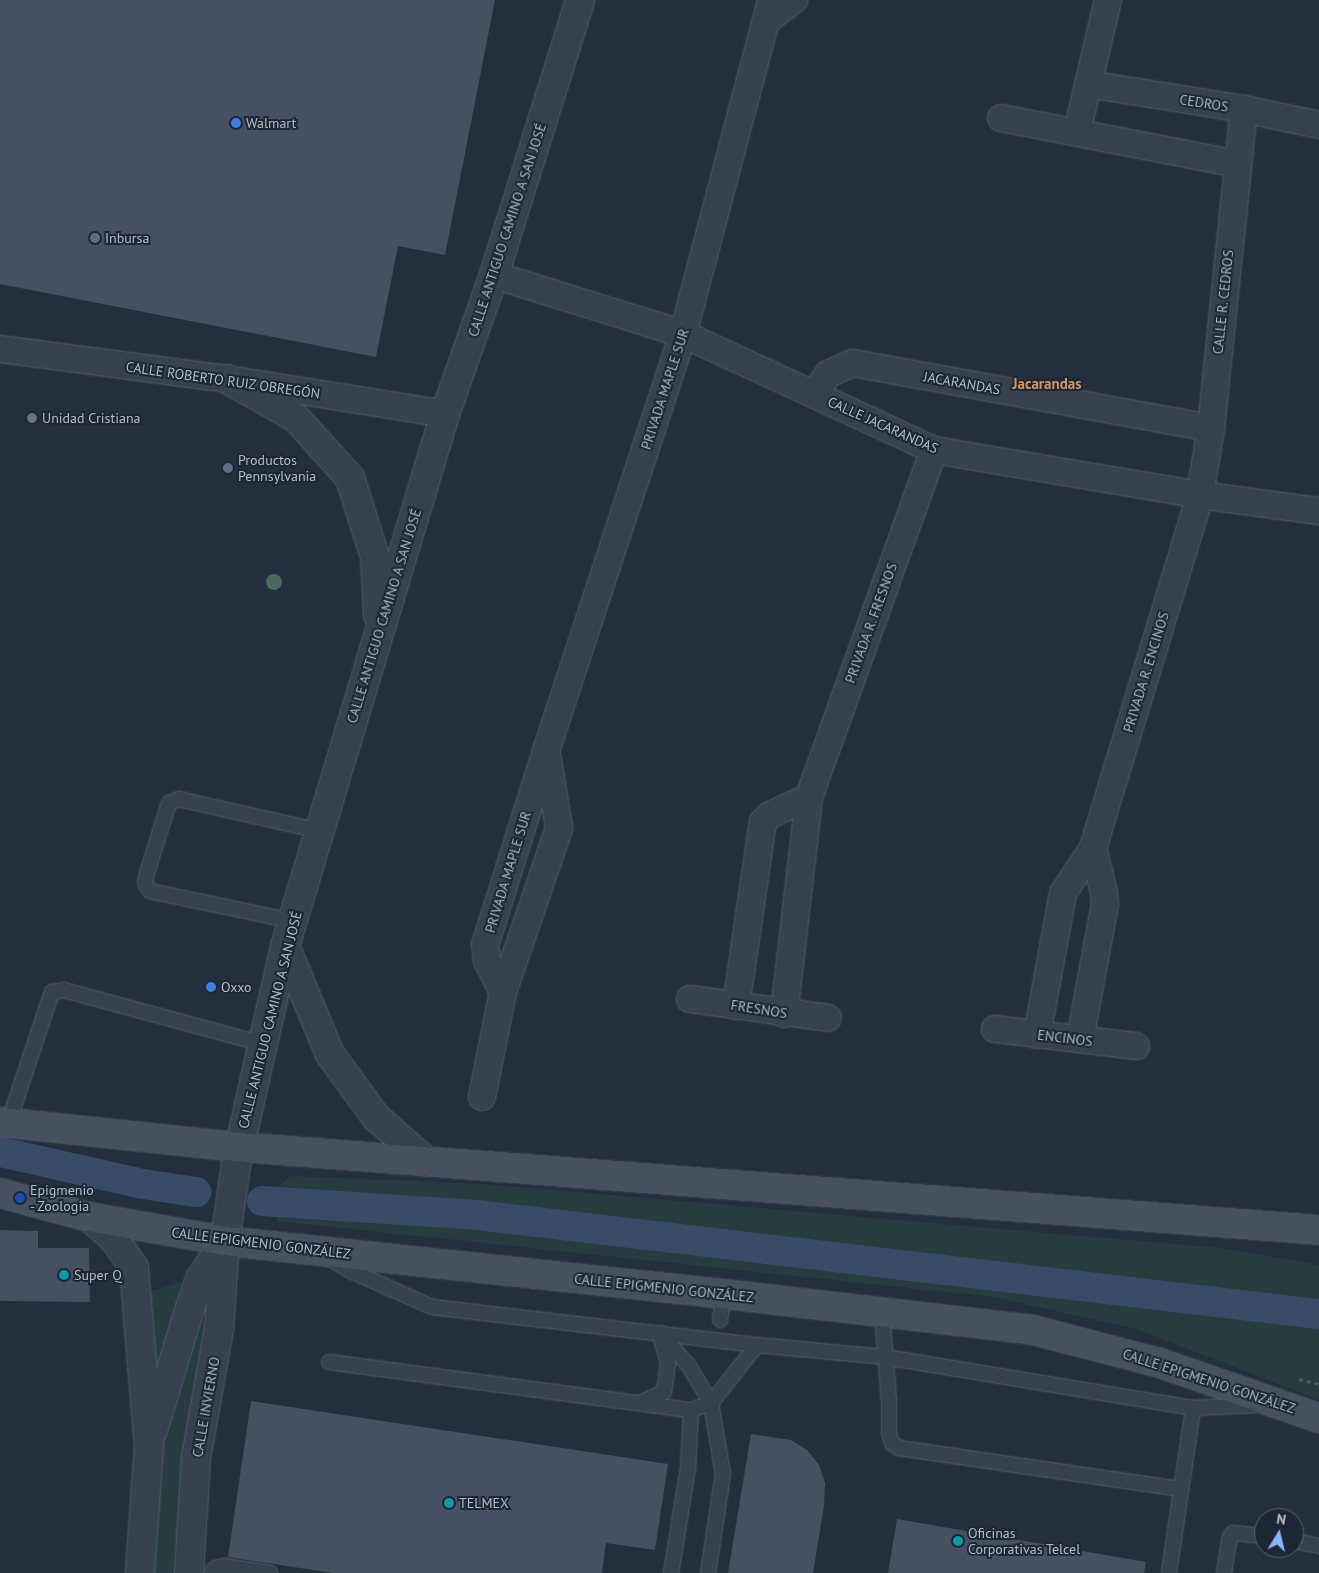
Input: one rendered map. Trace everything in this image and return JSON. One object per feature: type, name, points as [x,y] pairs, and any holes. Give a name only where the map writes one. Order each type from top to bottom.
[{"type":"main road","points":[[4,1123],[238,1152],[427,1162],[1319,1230]]},
{"type":"main road","name":"CALLE EPIGMENIO GONZÁLEZ","points":[[0,1193],[90,1217],[227,1235],[318,1251],[724,1294],[1034,1330],[1160,1363],[1319,1418]]},
{"type":"street","name":"CALLE ANTIGUO CAMINO A SAN JOSÉ","points":[[227,1235],[238,1152],[289,933],[445,414],[494,275],[580,0]]},
{"type":"street","name":"PRIVADA MAPLE SUR","points":[[502,992],[487,960],[485,945],[546,751],[683,334],[769,11],[794,0]]},
{"type":"street","points":[[1077,132],[1108,0]]},
{"type":"street","name":"CEDROS","points":[[1088,84],[1244,109],[1319,124]]},
{"type":"street","name":"CALLE R. CEDROS","points":[[1200,495],[1211,428],[1244,109]]},
{"type":"street","points":[[1001,118],[1237,164]]},
{"type":"street","name":"CALLE JACARANDAS","points":[[494,275],[683,334],[934,450],[1200,495],[1319,511]]},
{"type":"street","name":"CALLE ROBERTO RUIZ OBREGÓN","points":[[0,349],[227,379],[445,414]]},
{"type":"street","name":"JACARANDAS","points":[[815,394],[828,374],[853,363],[1211,428]]},
{"type":"street","points":[[227,379],[296,418],[350,478],[375,557],[379,634]]},
{"type":"street","name":"PRIVADA R. FRESNOS","points":[[784,1014],[809,797],[934,450]]},
{"type":"street","name":"PRIVADA R. ENCINOS","points":[[1037,1035],[1063,893],[1093,848],[1200,495]]},
{"type":"street","name":"PRIVADA MAPLE SUR","points":[[482,1097],[502,992],[559,828],[557,807],[546,751]]},
{"type":"street","points":[[736,1006],[763,822],[770,815],[809,797]]},
{"type":"street","points":[[1080,1040],[1105,904],[1093,848]]},
{"type":"street","points":[[289,933],[330,1054],[376,1117],[427,1162]]},
{"type":"street","name":"FRESNOS","points":[[690,999],[784,1014],[828,1018]]},
{"type":"street","name":"ENCINOS","points":[[995,1029],[1136,1046]]},
{"type":"street","points":[[90,1217],[114,1239],[134,1268],[149,1446],[140,1573]]},
{"type":"street","points":[[149,1446],[200,1279],[227,1235]]},
{"type":"street","name":"CALLE INVIERNO","points":[[189,1573],[196,1458],[219,1330],[227,1235]]},
{"type":"lane","points":[[289,933],[150,891],[145,883],[147,873],[169,802],[179,799],[320,831]]},
{"type":"lane","points":[[4,1123],[52,992],[64,990],[263,1044]]},
{"type":"lane","points":[[318,1251],[351,1271],[432,1307],[757,1345],[885,1357],[1193,1408],[1281,1404]]},
{"type":"lane","points":[[720,1320],[724,1294]]},
{"type":"lane","points":[[882,1312],[889,1433],[892,1443],[899,1448],[1181,1490]]},
{"type":"lane","points":[[642,1402],[664,1392],[668,1363],[660,1333]]},
{"type":"lane","points":[[660,1333],[689,1366],[711,1402],[724,1474],[708,1573]]},
{"type":"lane","points":[[329,1362],[692,1410],[711,1402],[757,1345]]},
{"type":"lane","points":[[1169,1573],[1193,1408]]},
{"type":"lane","points":[[671,1573],[688,1468],[692,1410]]},
{"type":"lane","points":[[1224,1573],[1230,1537],[1233,1533],[1254,1535]]},
{"type":"lane","points":[[1304,1543],[1319,1546]]},
{"type":"lane","points":[[211,1573],[215,1568],[225,1566],[270,1573]]},
{"type":"green space","points":[[291,1176],[484,1184],[1220,1248],[1319,1265],[1319,1400],[1137,1329],[994,1297],[277,1221],[277,1187]]},
{"type":"green space","points":[[182,1282],[151,1422],[151,1291]]},
{"type":"green space","points":[[200,1315],[208,1329],[192,1573],[152,1573],[158,1448]]},
{"type":"building","name":"Walmart","points":[[0,0],[495,0],[445,255],[398,246],[376,357],[0,284]]},
{"type":"building","points":[[0,1230],[38,1231],[38,1248],[89,1248],[90,1302],[0,1301]]},
{"type":"building","name":"TELMEX","points":[[251,1401],[668,1464],[655,1550],[606,1543],[602,1573],[333,1573],[228,1557]]},
{"type":"building","points":[[751,1434],[791,1440],[807,1450],[819,1465],[825,1483],[824,1506],[813,1573],[728,1573]]},
{"type":"building","name":"Oficinas Corporativas Telcel","points":[[897,1519],[1146,1562],[1144,1573],[888,1573]]},
{"type":"waterway","points":[[0,1152],[143,1184],[196,1192]]},
{"type":"waterway","points":[[262,1201],[477,1215],[1319,1314]]},
{"type":"place","name":"Walmart","points":[[236,123]]},
{"type":"place","name":"Inbursa","points":[[95,238]]},
{"type":"place","name":"Unidad Cristiana","points":[[32,418]]},
{"type":"place","name":"Productos Pennsylvania","points":[[228,468]]},
{"type":"place","name":"Oxxo","points":[[211,987]]},
{"type":"place","name":"Epigmenio - Zoologia","points":[[20,1198]]},
{"type":"place","name":"Super Q","points":[[64,1275]]},
{"type":"place","name":"TELMEX","points":[[449,1503]]},
{"type":"place","name":"Oficinas Corporativas Telcel","points":[[958,1541]]},
{"type":"district","name":"Jacarandas","points":[[1047,384]]}]
